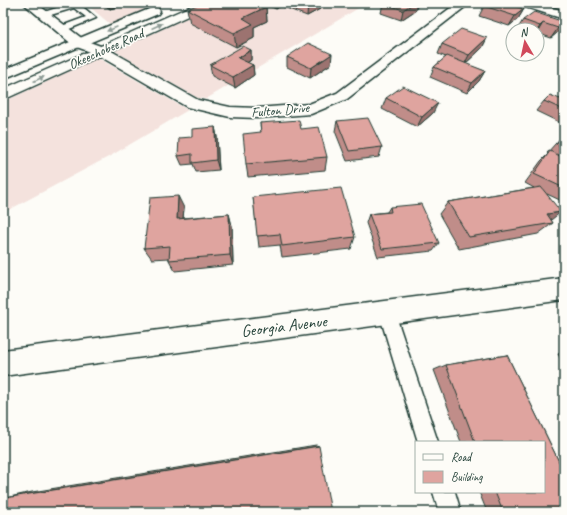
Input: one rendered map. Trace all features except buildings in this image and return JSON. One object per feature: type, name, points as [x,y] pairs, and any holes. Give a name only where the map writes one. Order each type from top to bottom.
[{"type":"street","name":"Fulton Drive","points":[[29,3],[79,43],[101,51],[193,104],[230,112],[257,113],[311,109],[342,96],[464,3]]},
{"type":"street","name":"Okeechobee Road","points":[[3,95],[208,3]]},
{"type":"street","points":[[523,3],[564,16]]},
{"type":"street","name":"Okeechobee Road","points":[[3,75],[166,6]]},
{"type":"street","name":"Georgia Avenue","points":[[3,363],[564,289]]},
{"type":"lane","points":[[44,15],[75,5],[92,18],[62,29]]},
{"type":"lane","points":[[387,313],[428,441]]},
{"type":"lane","points":[[444,493],[450,512]]},
{"type":"shaded area","points":[[85,3],[163,3],[83,36],[82,35],[110,24]]},
{"type":"shaded area","points":[[219,3],[367,3],[206,99],[198,98],[115,51]]},
{"type":"shaded area","points":[[98,58],[188,110],[112,155],[3,213],[3,102]]}]
